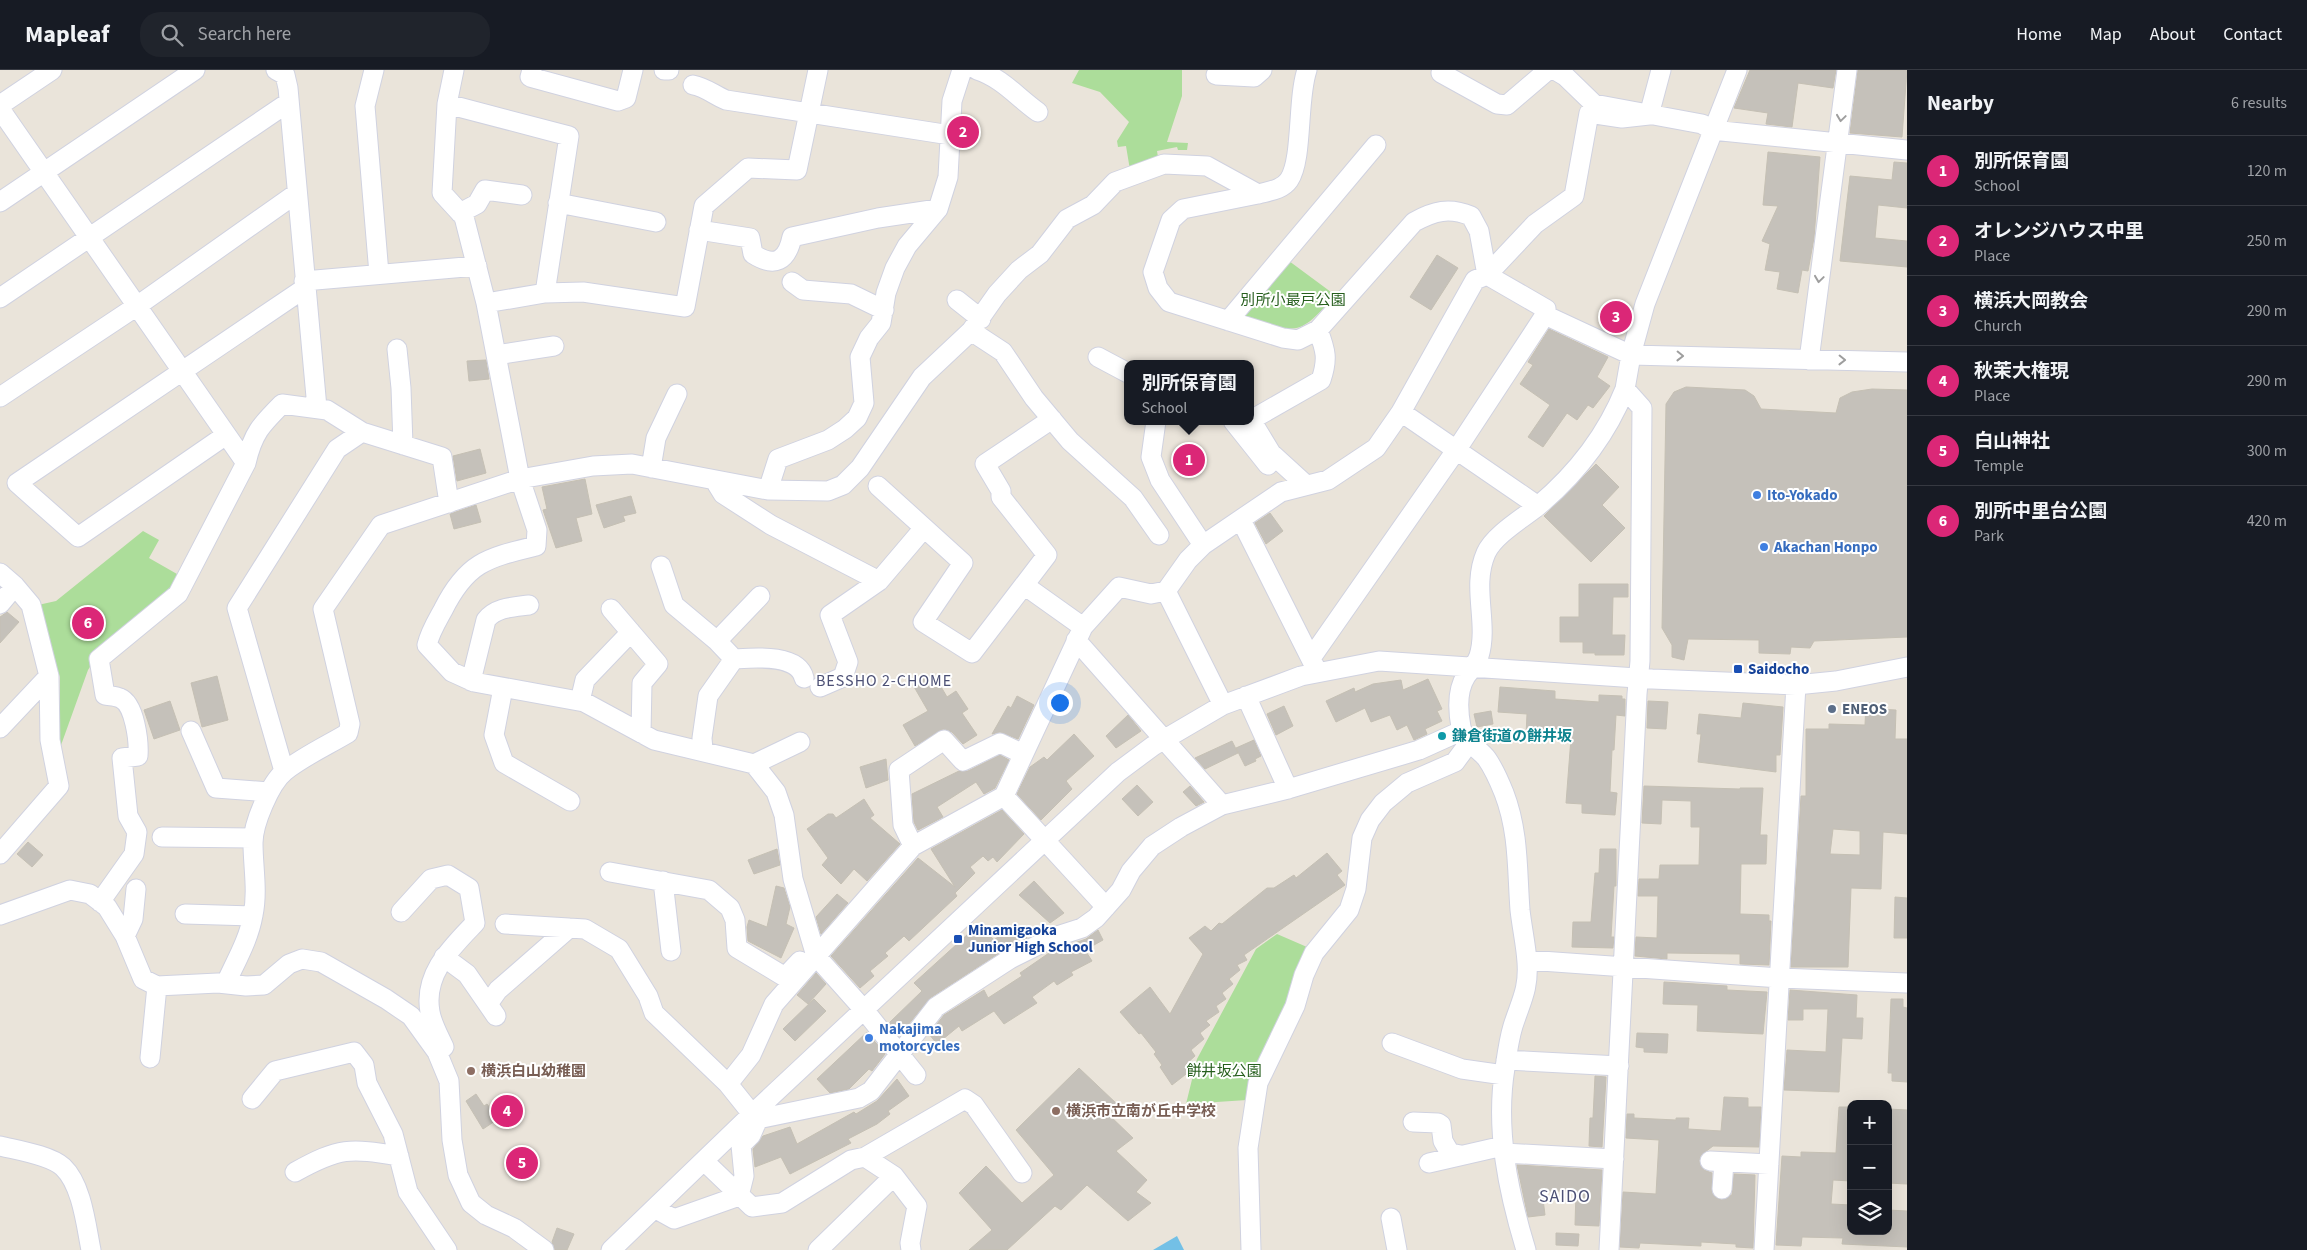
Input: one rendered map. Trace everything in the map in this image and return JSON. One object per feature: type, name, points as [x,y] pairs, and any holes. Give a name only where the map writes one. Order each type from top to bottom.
[{"type":"street","points":[[0,105],[52,70]]},
{"type":"street","points":[[0,202],[195,70]]},
{"type":"street","points":[[276,70],[285,75],[290,90],[304,284],[317,408]]},
{"type":"street","points":[[374,70],[365,106],[379,274]]},
{"type":"street","points":[[454,70],[447,104],[442,193],[464,217],[486,303],[520,479],[537,530],[536,546],[498,556],[471,569],[451,594],[429,637],[427,645],[452,672],[470,681],[580,701],[654,740],[754,764],[776,792],[784,815],[793,879],[814,951],[901,1054],[916,1075]]},
{"type":"street","points":[[532,70],[530,77],[618,101],[626,98],[633,70]]},
{"type":"street","points":[[664,70],[669,70]]},
{"type":"street","points":[[486,303],[545,293],[583,292],[685,307],[704,206],[748,168],[796,170],[818,70]]},
{"type":"street","points":[[768,490],[778,459],[828,440],[857,418],[865,398],[860,371],[860,357],[869,338],[881,323],[886,293],[907,246],[938,209],[948,177],[952,102],[962,70]]},
{"type":"street","points":[[976,70],[991,74],[1038,112]]},
{"type":"street","points":[[1216,75],[1254,77],[1262,70]]},
{"type":"street","points":[[1306,70],[1301,90],[1295,164],[1288,180],[1278,189],[1184,209],[1171,220],[1153,272],[1158,288],[1169,302],[1228,321],[1298,340],[1318,330],[1414,222],[1429,214],[1446,209],[1471,216],[1479,231],[1487,276]]},
{"type":"street","points":[[1442,70],[1441,73],[1497,104],[1507,106],[1548,70]]},
{"type":"street","points":[[1555,70],[1565,76],[1594,104],[1702,124],[1712,130],[1907,150]]},
{"type":"street","points":[[1649,115],[1661,70]]},
{"type":"street","points":[[1526,1250],[1501,1135],[1505,1068],[1512,1028],[1527,987],[1527,960],[1520,909],[1515,830],[1495,773],[1487,759],[1465,737],[1458,710],[1461,687],[1479,656],[1482,636],[1480,580],[1487,551],[1517,521],[1538,506],[1573,472],[1604,432],[1625,389],[1631,355],[1645,304],[1737,70]]},
{"type":"street","points":[[1808,360],[1847,70]]},
{"type":"street","points":[[693,85],[702,86],[711,94],[726,100],[950,135]]},
{"type":"street","points":[[0,298],[90,238],[290,90]]},
{"type":"street","points":[[447,104],[569,136],[545,293]]},
{"type":"street","points":[[0,109],[246,463]]},
{"type":"street","points":[[1236,425],[1250,445],[1282,478],[1328,480],[1376,448],[1401,412],[1474,280],[1487,276],[1535,224],[1574,196],[1589,114],[1622,118],[1649,115]]},
{"type":"street","points":[[1228,321],[1376,145]]},
{"type":"street","points":[[226,983],[244,946],[253,916],[256,882],[254,838],[260,812],[284,771],[348,733],[350,724],[317,605],[381,525],[520,479],[559,471],[616,464],[651,468],[714,482],[768,490],[828,491],[843,485],[860,468],[922,377],[976,325],[997,294],[1019,270],[1040,254],[1067,219],[1093,205],[1115,182],[1164,164],[1208,166],[1258,194]]},
{"type":"street","points":[[460,213],[477,204],[485,190],[522,195]]},
{"type":"street","points":[[0,397],[137,306],[297,193]]},
{"type":"street","points":[[558,203],[656,222]]},
{"type":"street","points":[[698,230],[750,238],[754,254],[765,262],[780,260],[789,252],[792,237],[878,218],[938,209]]},
{"type":"street","points":[[226,435],[78,537],[17,484],[182,371],[304,284],[379,274],[477,266]]},
{"type":"street","points":[[611,1250],[865,1011],[1044,839],[1118,772],[1163,739],[1222,705],[1301,676],[1315,665],[1545,315],[1546,309],[1487,276]]},
{"type":"street","points":[[792,282],[804,290],[851,294],[884,310]]},
{"type":"street","points":[[957,300],[976,325],[1004,352],[1034,398],[1070,441],[1133,498],[1159,535]]},
{"type":"street","points":[[1545,315],[1631,355],[1907,362]]},
{"type":"street","points":[[1254,418],[1321,380],[1327,364],[1325,347],[1318,330]]},
{"type":"street","points":[[496,355],[554,346]]},
{"type":"street","points":[[397,349],[402,388],[403,444]]},
{"type":"street","points":[[1098,357],[1124,372]]},
{"type":"street","points":[[1609,1250],[1640,661],[1642,408],[1625,389]]},
{"type":"street","points":[[651,468],[656,438],[677,394]]},
{"type":"street","points":[[100,902],[134,854],[137,832],[128,816],[122,758],[138,756],[139,743],[129,704],[120,698],[105,696],[99,659],[178,594],[246,463],[252,440],[264,422],[282,404],[317,408],[327,410],[362,432],[442,457],[449,503]]},
{"type":"street","points":[[1401,412],[1538,506]]},
{"type":"street","points":[[878,486],[963,563],[923,622],[972,653],[1047,556],[1002,497],[985,464],[1052,419]]},
{"type":"street","points":[[1155,425],[1151,457],[1160,480],[1203,546]]},
{"type":"street","points":[[1254,425],[1270,453],[1300,479]]},
{"type":"street","points":[[284,771],[237,608],[338,449],[362,432]]},
{"type":"street","points":[[610,872],[708,890],[730,908],[735,920],[737,948],[785,977],[814,951],[913,846],[1004,796],[1080,633],[1119,587],[1151,594],[1166,591],[1188,560],[1203,546],[1300,479]]},
{"type":"street","points":[[714,482],[723,494],[770,525],[879,581]]},
{"type":"street","points":[[1241,520],[1315,665]]},
{"type":"street","points":[[734,659],[763,657],[784,660],[803,673],[812,682],[843,677],[848,662],[830,614],[879,581],[924,528]]},
{"type":"street","points":[[661,566],[674,605],[717,641],[734,659]]},
{"type":"street","points":[[0,573],[15,586],[31,605],[49,676],[50,740],[59,786],[0,854]]},
{"type":"street","points":[[1024,585],[1080,633],[1163,739],[1222,805]]},
{"type":"street","points":[[0,604],[15,586]]},
{"type":"street","points":[[1166,591],[1222,705]]},
{"type":"street","points":[[717,641],[760,596]]},
{"type":"street","points":[[470,681],[486,620],[496,611],[529,605]]},
{"type":"street","points":[[611,609],[658,664],[642,683],[642,733]]},
{"type":"street","points":[[580,701],[586,680],[631,632]]},
{"type":"street","points":[[702,750],[708,696],[734,659]]},
{"type":"street","points":[[1315,665],[1378,661],[1638,678],[1796,685],[1836,681],[1907,667]]},
{"type":"street","points":[[0,728],[49,676]]},
{"type":"street","points":[[1764,1250],[1796,685]]},
{"type":"street","points":[[503,688],[494,735],[504,763],[570,801]]},
{"type":"street","points":[[1246,696],[1288,789]]},
{"type":"street","points":[[191,731],[216,788],[270,792]]},
{"type":"street","points":[[753,1117],[859,1098],[871,1091],[936,1007],[1010,959],[1054,937],[1082,928],[1096,918],[1106,907],[1152,846],[1181,827],[1222,805],[1288,789],[1465,737]]},
{"type":"street","points":[[1251,1250],[1248,1148],[1258,1083],[1295,1006],[1304,975],[1314,953],[1349,910],[1356,889],[1362,838],[1370,820],[1383,803],[1407,784],[1455,762],[1465,737]]},
{"type":"street","points":[[913,846],[903,825],[899,770],[944,740],[963,761],[1000,743],[1023,754]]},
{"type":"street","points":[[754,764],[800,742]]},
{"type":"street","points":[[56,771],[63,753]]},
{"type":"street","points":[[1004,796],[1106,907]]},
{"type":"street","points":[[162,837],[254,838]]},
{"type":"street","points":[[401,912],[431,879],[448,875],[469,888],[475,923],[444,957],[432,980],[428,998],[430,1014],[444,1048],[437,1052]]},
{"type":"street","points":[[663,881],[671,951]]},
{"type":"street","points":[[125,936],[132,919],[136,889]]},
{"type":"street","points":[[0,914],[70,890],[90,894],[107,907],[125,936],[143,979],[157,986],[226,983],[246,986],[264,985],[289,964],[302,959],[321,962],[386,999],[411,1016],[437,1052],[449,1081],[452,1140],[458,1175],[471,1203],[486,1215],[514,1228],[544,1250]]},
{"type":"street","points":[[185,914],[253,916]]},
{"type":"street","points":[[505,924],[585,929],[619,949],[648,996],[654,1013],[728,1084],[753,1117],[751,1135],[741,1145],[744,1176],[739,1196]]},
{"type":"street","points":[[444,957],[466,974],[492,1010],[498,990],[569,928]]},
{"type":"street","points":[[728,1084],[751,1055],[774,1004],[814,951]]},
{"type":"street","points":[[1527,960],[1780,978],[1907,983]]},
{"type":"street","points":[[150,1058],[157,986]]},
{"type":"street","points":[[1392,1043],[1453,1066],[1505,1068],[1619,1066]]},
{"type":"street","points":[[252,1100],[275,1071],[354,1052],[364,1065],[367,1083],[393,1134],[408,1192],[447,1250]]},
{"type":"street","points":[[704,1161],[752,1207],[782,1203],[851,1160],[865,1157],[965,1099],[974,1105],[1022,1173]]},
{"type":"street","points":[[1414,1122],[1438,1123],[1446,1149],[1450,1153],[1461,1155]]},
{"type":"street","points":[[0,1146],[48,1159],[62,1167],[80,1195],[91,1250]]},
{"type":"street","points":[[295,1172],[324,1156],[354,1149],[399,1156]]},
{"type":"street","points":[[1429,1162],[1461,1155],[1503,1150],[1614,1159]]},
{"type":"street","points":[[865,1157],[894,1176],[916,1206],[910,1243],[912,1250]]},
{"type":"street","points":[[1722,1189],[1717,1162],[1769,1164]]},
{"type":"street","points":[[818,1250],[894,1176]]},
{"type":"street","points":[[656,1209],[674,1219],[739,1196]]},
{"type":"street","points":[[1391,1218],[1397,1250]]},
{"type":"green space","points":[[1079,70],[1182,70],[1182,96],[1167,142],[1188,143],[1187,150],[1178,150],[1177,147],[1157,151],[1159,163],[1130,170],[1126,146],[1118,147],[1117,141],[1129,122],[1100,92],[1072,83]]},
{"type":"green space","name":"別所小最戸公園","points":[[1289,261],[1335,295],[1312,319],[1295,328],[1274,326],[1243,316]]},
{"type":"green space","points":[[143,531],[159,540],[149,558],[177,574],[173,587],[97,656],[88,670],[60,748],[60,677],[45,640],[38,605],[56,601]]},
{"type":"green space","name":"餅井坂公園","points":[[1277,934],[1307,947],[1289,1000],[1247,1100],[1186,1104],[1197,1059],[1256,949]]},
{"type":"water","points":[[1177,1236],[1184,1250],[1153,1250]]},
{"type":"building","points":[[1750,70],[1836,70],[1833,88],[1798,83],[1792,127],[1766,124],[1768,113],[1734,108]]},
{"type":"building","points":[[1858,70],[1907,70],[1902,137],[1850,133]]},
{"type":"building","points":[[1768,152],[1820,157],[1814,238],[1808,271],[1802,270],[1798,293],[1777,289],[1780,272],[1765,270],[1770,244],[1762,241],[1778,206],[1763,205]]},
{"type":"building","points":[[1894,162],[1907,163],[1907,208],[1878,205],[1875,238],[1907,241],[1907,267],[1840,261],[1850,176],[1892,180]]},
{"type":"building","points":[[1437,255],[1458,268],[1431,310],[1410,297]]},
{"type":"building","points":[[1549,329],[1608,357],[1597,377],[1610,386],[1593,408],[1588,405],[1577,420],[1567,413],[1543,447],[1528,437],[1550,405],[1520,384],[1533,365],[1528,362]]},
{"type":"building","points":[[486,360],[489,379],[469,381],[467,361]]},
{"type":"building","points":[[1686,387],[1745,390],[1754,396],[1761,409],[1836,413],[1840,398],[1852,392],[1872,389],[1907,390],[1907,637],[1814,641],[1810,648],[1791,647],[1790,654],[1759,653],[1759,640],[1688,639],[1684,660],[1672,657],[1672,645],[1662,628],[1666,404],[1674,392]]},
{"type":"building","points":[[480,449],[486,473],[457,481],[453,456]]},
{"type":"building","points":[[1596,464],[1619,487],[1602,505],[1625,528],[1591,562],[1544,516]]},
{"type":"building","points":[[585,479],[592,514],[576,518],[582,541],[556,548],[543,510],[547,509],[542,487]]},
{"type":"building","points":[[631,496],[636,513],[623,516],[625,521],[604,528],[596,505]]},
{"type":"building","points":[[476,505],[481,522],[454,529],[450,514]]},
{"type":"building","points":[[1270,513],[1283,531],[1266,544],[1255,523]]},
{"type":"building","points":[[1579,584],[1628,584],[1628,597],[1613,597],[1612,635],[1625,635],[1624,655],[1583,653],[1583,642],[1560,642],[1560,617],[1579,617]]},
{"type":"building","points":[[7,612],[19,622],[0,643],[0,617]]},
{"type":"building","points":[[933,673],[947,697],[956,691],[968,709],[962,713],[977,735],[963,744],[952,732],[943,729],[915,746],[903,725],[928,711],[913,685]]},
{"type":"building","points":[[217,676],[228,720],[202,727],[191,683]]},
{"type":"building","points":[[1428,679],[1442,709],[1437,711],[1442,721],[1425,729],[1427,734],[1414,740],[1407,725],[1397,730],[1390,715],[1371,722],[1365,708],[1336,722],[1326,701],[1354,688],[1355,692],[1373,684],[1401,680],[1403,690]]},
{"type":"building","points":[[1500,687],[1555,691],[1555,699],[1599,702],[1599,695],[1622,696],[1622,699],[1625,699],[1625,716],[1616,715],[1614,750],[1612,750],[1610,792],[1617,793],[1615,815],[1582,813],[1582,804],[1566,803],[1571,738],[1526,735],[1527,714],[1498,712]]},
{"type":"building","points":[[1017,696],[1034,705],[1018,739],[1000,732],[992,734],[1008,706],[1011,708]]},
{"type":"building","points":[[170,701],[180,730],[154,739],[144,710]]},
{"type":"building","points":[[1648,701],[1668,702],[1666,729],[1647,728]]},
{"type":"building","points":[[1743,703],[1783,707],[1780,755],[1776,755],[1776,772],[1698,762],[1701,734],[1697,734],[1699,714],[1741,718]]},
{"type":"building","points":[[1866,703],[1877,703],[1877,709],[1896,710],[1895,739],[1907,739],[1907,834],[1883,832],[1881,889],[1851,888],[1848,967],[1791,967],[1801,796],[1806,796],[1806,729],[1829,729],[1829,724],[1865,725]],"holes":[[[1833,829],[1860,831],[1860,855],[1830,854]]]},
{"type":"building","points":[[1284,706],[1293,726],[1276,735],[1267,714]]},
{"type":"building","points":[[1491,711],[1493,724],[1477,727],[1474,714]]},
{"type":"building","points":[[1128,715],[1141,731],[1116,748],[1106,736]]},
{"type":"building","points":[[1074,734],[1094,756],[1066,781],[1072,789],[1041,820],[1017,794],[1030,767],[1044,757],[1047,760]]},
{"type":"building","points":[[1254,740],[1261,756],[1255,759],[1256,761],[1245,766],[1236,748]]},
{"type":"building","points":[[1232,741],[1238,753],[1205,769],[1195,758]]},
{"type":"building","points":[[1000,755],[1009,760],[995,788],[984,794],[976,782],[937,807],[943,817],[918,830],[914,822],[912,794],[959,771],[968,771]]},
{"type":"building","points":[[886,759],[888,780],[866,788],[860,767]]},
{"type":"building","points":[[1137,785],[1153,802],[1138,816],[1122,799]]},
{"type":"building","points":[[1190,786],[1204,802],[1196,806],[1183,792]]},
{"type":"building","points":[[1644,786],[1763,788],[1760,835],[1767,835],[1766,864],[1741,864],[1740,914],[1769,915],[1769,921],[1771,921],[1769,965],[1740,964],[1740,954],[1667,953],[1667,959],[1635,956],[1636,937],[1657,938],[1658,896],[1638,896],[1639,879],[1659,879],[1660,865],[1699,865],[1700,827],[1691,827],[1691,801],[1662,800],[1661,824],[1642,823]]},
{"type":"building","points":[[864,799],[874,815],[870,818],[900,844],[867,881],[854,869],[841,884],[822,865],[828,858],[807,829],[828,814],[833,814],[836,818]]},
{"type":"building","points":[[1002,810],[1024,834],[997,862],[993,857],[988,861],[983,856],[970,867],[975,873],[955,893],[957,896],[909,941],[904,936],[885,953],[888,956],[870,971],[874,976],[860,988],[831,956],[918,858],[955,887],[931,849]]},
{"type":"building","points":[[28,842],[43,855],[32,867],[17,854]]},
{"type":"building","points":[[777,849],[780,865],[754,874],[748,860]]},
{"type":"building","points":[[1600,849],[1616,849],[1616,886],[1614,886],[1611,937],[1614,937],[1613,948],[1572,947],[1573,922],[1591,922],[1595,873],[1599,873]]},
{"type":"building","points":[[1327,853],[1342,871],[1337,875],[1345,885],[1244,955],[1247,960],[1237,965],[1240,970],[1229,979],[1233,984],[1222,993],[1226,999],[1216,1006],[1219,1012],[1206,1021],[1210,1025],[1200,1033],[1204,1039],[1191,1050],[1195,1056],[1185,1065],[1190,1071],[1172,1085],[1160,1067],[1162,1065],[1154,1054],[1156,1052],[1141,1033],[1139,1034],[1120,1012],[1150,987],[1170,1014],[1203,954],[1189,938],[1205,926],[1211,931],[1267,888],[1274,888],[1294,875],[1296,878]]},
{"type":"building","points":[[1034,881],[1064,913],[1050,923],[1019,895]]},
{"type":"building","points":[[776,886],[784,888],[790,907],[786,924],[794,928],[781,958],[748,941],[747,927],[749,920],[767,927]]},
{"type":"building","points":[[837,894],[848,903],[821,934],[816,917]]},
{"type":"building","points":[[1895,897],[1907,898],[1907,938],[1894,938]]},
{"type":"building","points":[[979,924],[994,940],[1016,925],[1027,938],[1004,950],[930,998],[899,1036],[889,1023],[922,991],[914,983]]},
{"type":"building","points":[[1098,930],[1103,940],[1085,950],[1092,961],[1071,972],[1073,975],[1057,985],[1054,981],[1032,997],[1037,1003],[1004,1024],[994,1011],[962,1031],[959,1026],[937,1044],[929,1034],[944,1015],[984,990],[988,998],[1022,976],[1020,973],[1052,951],[1086,939]]},
{"type":"building","points":[[816,973],[826,984],[808,1004],[797,995]]},
{"type":"building","points":[[1664,982],[1727,986],[1727,990],[1767,992],[1763,1034],[1697,1031],[1698,1005],[1663,1004]]},
{"type":"building","points":[[1790,990],[1857,995],[1856,1018],[1863,1018],[1862,1039],[1842,1038],[1839,1092],[1784,1090],[1787,1050],[1826,1052],[1828,1009],[1803,1009],[1803,1020],[1788,1020]]},
{"type":"building","points":[[814,999],[826,1011],[795,1041],[783,1029]]},
{"type":"building","points":[[1891,999],[1903,999],[1903,1007],[1907,1008],[1907,1082],[1892,1081],[1892,1073],[1888,1073]]},
{"type":"building","points":[[867,1032],[885,1054],[872,1071],[869,1069],[849,1089],[830,1093],[817,1079]]},
{"type":"building","points":[[1637,1033],[1668,1034],[1667,1053],[1644,1052],[1644,1048],[1636,1047]]},
{"type":"building","points":[[1079,1068],[1118,1105],[1108,1114],[1133,1138],[1116,1151],[1147,1180],[1136,1192],[1151,1203],[1128,1221],[1087,1185],[1061,1210],[1055,1206],[1007,1250],[969,1250],[992,1230],[959,1193],[986,1166],[1022,1203],[1054,1175],[1016,1130]]},
{"type":"building","points":[[1595,1076],[1606,1077],[1602,1147],[1589,1146],[1590,1118],[1593,1118]]},
{"type":"building","points":[[897,1079],[909,1096],[888,1111],[890,1114],[877,1124],[848,1139],[851,1143],[790,1174],[781,1157],[755,1167],[753,1149],[763,1136],[790,1127],[797,1144],[854,1112],[856,1114],[877,1101]]},
{"type":"building","points":[[476,1094],[484,1106],[487,1104],[498,1119],[483,1129],[466,1101]]},
{"type":"building","points":[[1724,1097],[1748,1098],[1748,1107],[1761,1107],[1759,1147],[1713,1146],[1701,1155],[1699,1161],[1704,1170],[1712,1173],[1712,1193],[1721,1200],[1732,1195],[1734,1174],[1755,1175],[1753,1248],[1736,1247],[1736,1244],[1701,1242],[1701,1246],[1640,1243],[1639,1248],[1620,1247],[1623,1192],[1656,1194],[1659,1140],[1626,1138],[1627,1114],[1634,1114],[1634,1118],[1676,1120],[1676,1118],[1689,1118],[1688,1129],[1721,1131]]},
{"type":"building","points":[[1839,1107],[1847,1107],[1847,1181],[1833,1180],[1831,1204],[1847,1205],[1847,1235],[1892,1235],[1892,1210],[1907,1211],[1907,1247],[1842,1244],[1843,1238],[1802,1237],[1801,1246],[1776,1245],[1782,1156],[1801,1157],[1801,1152],[1836,1153]]},
{"type":"building","points":[[1892,1109],[1907,1110],[1907,1184],[1892,1183]]},
{"type":"building","points":[[1517,1165],[1602,1170],[1599,1226],[1575,1225],[1576,1191],[1546,1191],[1546,1199],[1543,1199],[1545,1215],[1528,1217]]},
{"type":"building","points":[[557,1228],[574,1234],[567,1250],[555,1250],[552,1242]]},
{"type":"building","points":[[1556,1233],[1579,1234],[1578,1246],[1556,1245]]},
{"type":"place","name":"オレンジハウス中里","points":[[963,132]]},
{"type":"place","name":"横浜大岡教会","points":[[1616,317]]},
{"type":"place","name":"別所保育園","points":[[1189,460]]},
{"type":"place","name":"Ito-Yokado","points":[[1757,495]]},
{"type":"place","name":"Akachan Honpo","points":[[1764,547]]},
{"type":"place","name":"別所中里台公園","points":[[88,623]]},
{"type":"place","name":"Saidocho","points":[[1738,669]]},
{"type":"place","name":"ENEOS","points":[[1832,709]]},
{"type":"place","name":"鎌倉街道の餅井坂","points":[[1442,736]]},
{"type":"place","name":"Minamigaoka Junior High School","points":[[958,939]]},
{"type":"place","name":"Nakajima motorcycles","points":[[869,1038]]},
{"type":"place","name":"横浜白山幼稚園","points":[[471,1071]]},
{"type":"place","name":"秋茉大権現","points":[[507,1111]]},
{"type":"place","name":"横浜市立南が丘中学校","points":[[1056,1111]]},
{"type":"place","name":"白山神社","points":[[522,1163]]},
{"type":"district","name":"BESSHO 2-CHOME","points":[[884,681]]},
{"type":"district","name":"SAIDO","points":[[1565,1196]]}]
